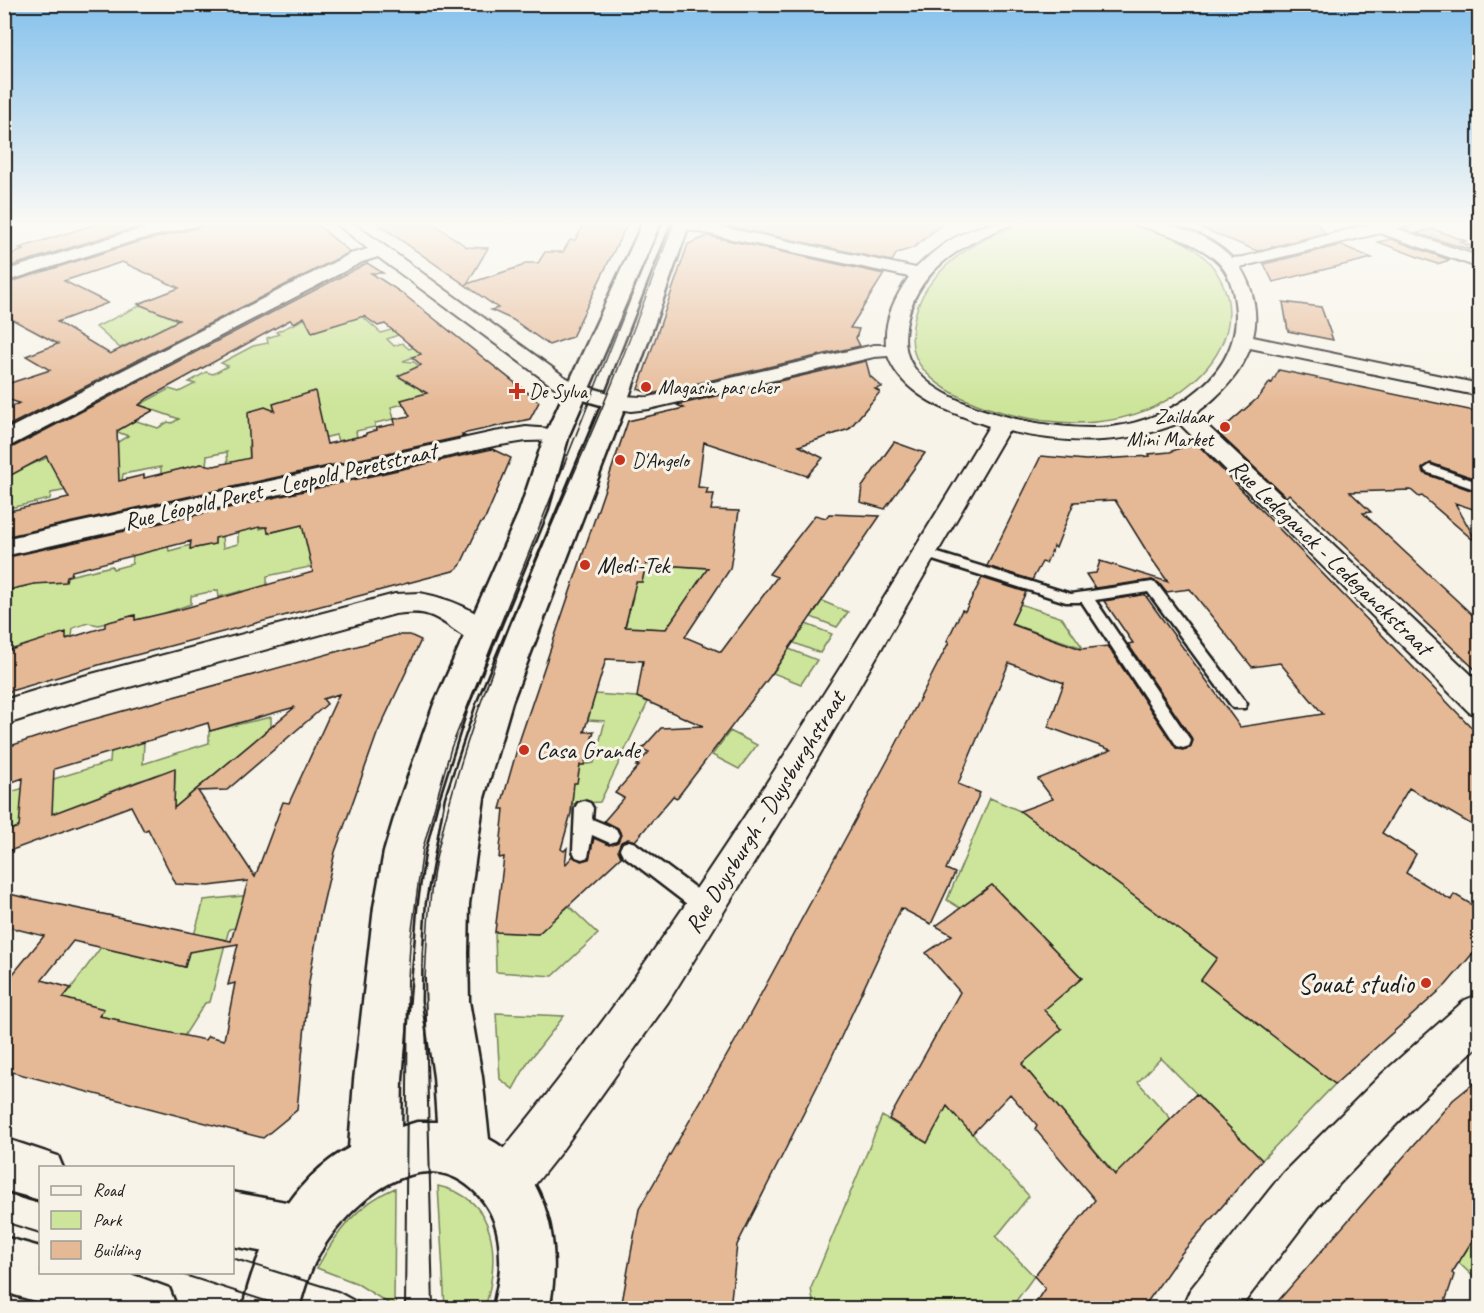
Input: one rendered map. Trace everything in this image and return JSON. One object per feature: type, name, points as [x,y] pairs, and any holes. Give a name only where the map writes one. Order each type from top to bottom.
[{"type":"main road","points":[[374,1163],[376,1102],[391,944],[404,852],[432,756],[533,512],[543,474],[558,435],[625,283]]},
{"type":"main road","points":[[485,1169],[458,1077],[446,1001],[448,904],[465,798],[495,702],[615,402],[659,283]]},
{"type":"main road","points":[[577,392],[615,402]]},
{"type":"main road","points":[[271,1308],[284,1266],[302,1232],[328,1199],[350,1179],[374,1163],[417,1148],[447,1149],[485,1169],[517,1205],[528,1258],[521,1308]]},
{"type":"main road","points":[[4,1164],[39,1174]]},
{"type":"main road","points":[[234,1219],[302,1232]]},
{"type":"main road","points":[[4,1264],[149,1308]]},
{"type":"street","points":[[4,440],[307,283]]},
{"type":"street","points":[[424,283],[558,381],[577,392]]},
{"type":"street","points":[[912,283],[907,290],[899,312],[895,350],[904,369],[923,387],[961,409],[1001,424],[1054,432],[1105,433],[1156,424],[1181,412],[1224,376],[1244,341],[1246,304],[1240,283]]},
{"type":"street","points":[[1244,341],[1479,390]]},
{"type":"street","points":[[615,402],[631,405],[649,404],[868,352],[895,350]]},
{"type":"street","name":"Rue Ledeganck - Ledeganckstraat","points":[[1181,412],[1479,703]]},
{"type":"street","name":"Rue Duysburgh - Duysburghstraat","points":[[485,1169],[585,1082],[707,909],[1001,424]]},
{"type":"street","name":"Rue Léopold Peret - Leopold Peretstraat","points":[[4,548],[494,438],[526,434],[558,435]]},
{"type":"street","points":[[4,712],[80,689],[394,604],[413,602],[435,605],[456,615],[482,634]]},
{"type":"street","points":[[1208,1308],[1300,1190],[1399,1089],[1479,1016]]},
{"type":"lane","points":[[1430,469],[1479,488]]},
{"type":"lane","points":[[924,553],[1071,599],[1152,587],[1239,704]]},
{"type":"lane","points":[[1086,597],[1183,741]]},
{"type":"lane","points":[[582,851],[584,816],[610,835]]},
{"type":"lane","points":[[629,849],[707,909]]},
{"type":"green space","points":[[931,283],[1223,283],[1229,313],[1228,326],[1216,354],[1207,367],[1190,384],[1168,400],[1144,411],[1119,418],[1067,423],[1040,420],[1014,415],[969,401],[951,392],[926,373],[915,356],[912,337],[918,306]]},
{"type":"green space","points":[[141,305],[180,321],[120,348],[96,327]]},
{"type":"green space","points":[[365,316],[363,317],[381,333],[394,329],[401,334],[387,339],[394,346],[402,343],[409,349],[417,346],[425,353],[403,361],[414,362],[419,366],[432,361],[453,385],[408,403],[391,407],[394,419],[375,423],[375,427],[356,431],[357,437],[338,441],[336,435],[315,440],[249,445],[250,464],[228,468],[227,452],[207,456],[206,465],[161,476],[161,467],[123,474],[118,509],[73,489],[51,493],[50,499],[5,509],[4,476],[49,457],[108,448],[128,436],[99,425],[118,415],[158,428],[168,422],[172,423],[179,419],[139,405],[169,389],[179,392],[195,384],[189,382],[206,372],[213,374],[228,366],[221,363],[253,346],[268,343],[267,338],[279,334],[276,332],[309,317]]},
{"type":"green space","points":[[322,513],[319,565],[267,576],[267,587],[243,593],[242,591],[219,597],[218,590],[191,596],[191,604],[165,613],[165,621],[134,629],[135,615],[99,625],[88,623],[73,628],[72,637],[5,652],[4,591],[112,566],[113,569],[132,564],[133,555],[168,546],[169,551],[191,545],[191,549],[215,544],[215,538],[222,536],[223,548],[238,544],[238,531],[260,526],[260,529],[267,527],[269,533],[281,530],[281,522]]},
{"type":"green space","points":[[646,564],[708,568],[666,629],[625,627],[633,597],[623,595],[627,581],[642,582]]},
{"type":"green space","points":[[822,601],[848,612],[837,627],[811,617]]},
{"type":"green space","points":[[1020,604],[1062,618],[1083,648],[1011,624]]},
{"type":"green space","points":[[806,624],[832,634],[820,653],[794,643]]},
{"type":"green space","points":[[789,649],[817,660],[801,684],[773,673]]},
{"type":"green space","points":[[595,694],[636,697],[648,702],[600,802],[570,804],[573,783],[580,765],[594,763],[605,721],[588,720]]},
{"type":"green space","points":[[271,717],[271,727],[174,808],[175,771],[138,781],[5,832],[4,794],[110,762],[111,750],[144,741],[143,764],[209,743],[209,731]]},
{"type":"green space","points":[[730,731],[757,745],[739,769],[712,755]]},
{"type":"green space","points":[[990,798],[1020,811],[1217,958],[1201,980],[1335,1084],[1262,1160],[1161,1058],[1138,1082],[1171,1119],[1116,1175],[1004,1043],[1082,978],[992,885],[960,908],[947,900]]},
{"type":"green space","points":[[252,895],[235,928],[229,929],[210,1002],[205,1003],[179,1044],[113,1029],[119,1020],[99,1016],[103,1009],[58,1006],[101,947],[185,967],[204,900]]},
{"type":"green space","points":[[569,906],[598,934],[553,976],[496,972],[495,932],[538,934]]},
{"type":"green space","points":[[496,1013],[564,1016],[528,1062],[513,1089],[500,1079]]},
{"type":"green space","points":[[947,1106],[1029,1196],[996,1237],[1034,1276],[1011,1308],[814,1308],[811,1288],[882,1116],[927,1143]]},
{"type":"green space","points":[[438,1186],[458,1193],[473,1204],[484,1218],[493,1252],[490,1290],[485,1308],[445,1308]]},
{"type":"green space","points":[[395,1188],[394,1307],[356,1283],[317,1268],[349,1221],[369,1202]]},
{"type":"green space","points":[[1473,1240],[1479,1245],[1479,1282],[1459,1263]]},
{"type":"building","points":[[69,283],[108,303],[57,322],[110,354],[179,320],[138,304],[179,288],[169,283],[289,283],[4,428],[4,410],[19,403],[4,398],[4,385],[50,370],[26,356],[58,344],[4,315],[4,284]]},
{"type":"building","points":[[328,283],[387,283],[539,402],[530,419],[462,434],[465,436],[4,537],[4,512],[69,498],[46,456],[4,479],[4,449],[13,447]],"holes":[[[364,316],[378,326],[385,324],[421,354],[412,357],[421,365],[398,376],[427,393],[401,400],[410,416],[394,419],[395,424],[376,428],[377,430],[366,433],[366,435],[327,444],[315,391],[273,404],[275,411],[265,407],[248,412],[250,458],[214,466],[201,464],[144,478],[144,475],[119,481],[117,431],[154,410],[139,405],[148,398],[290,320],[294,323],[304,317],[312,332]]]},
{"type":"building","points":[[463,283],[598,283],[572,337],[549,345],[513,320],[491,310],[498,308]]},
{"type":"building","points":[[674,283],[878,283],[850,328],[859,329],[856,338],[860,346],[651,394],[638,389]]},
{"type":"building","points":[[1283,302],[1321,307],[1333,340],[1288,331]]},
{"type":"building","points":[[866,361],[870,376],[882,387],[875,389],[880,392],[849,429],[799,446],[823,458],[807,476],[704,442],[698,487],[708,488],[706,494],[714,494],[711,510],[739,511],[730,569],[685,637],[721,652],[777,577],[769,574],[815,515],[826,518],[829,514],[880,516],[771,675],[677,798],[673,796],[635,841],[628,839],[621,842],[618,850],[621,857],[538,934],[495,932],[504,857],[499,858],[504,809],[500,809],[520,739],[628,421],[684,408],[677,405]],"holes":[[[646,564],[708,568],[666,629],[625,627],[636,582],[642,582]],[[606,659],[643,661],[637,697],[703,726],[661,728],[642,749],[649,752],[615,793],[624,798],[604,821],[618,828],[621,834],[618,842],[609,845],[594,838],[589,859],[581,861],[573,856],[565,865],[567,848],[564,851],[561,849],[571,813],[574,783],[577,783],[580,765],[584,765],[594,731],[584,732]]]},
{"type":"building","points":[[1279,370],[1479,412],[1479,480],[1431,463],[1422,469],[1425,474],[1479,493],[1479,511],[1455,503],[1474,537],[1472,539],[1422,496],[1419,497],[1411,490],[1350,492],[1371,512],[1363,513],[1479,621],[1479,673],[1289,494],[1286,497],[1218,433],[1223,429],[1222,426],[1229,423],[1260,396],[1270,382],[1272,383]]},
{"type":"building","points":[[894,442],[925,453],[885,509],[860,502],[862,487]]},
{"type":"building","points":[[1188,445],[1199,446],[1479,735],[1479,829],[1409,788],[1382,833],[1416,854],[1406,873],[1451,900],[1454,894],[1479,909],[1479,946],[1446,985],[1335,1084],[1201,980],[1217,958],[1020,811],[1053,799],[1038,779],[1111,750],[1048,727],[1064,683],[1009,663],[958,784],[980,793],[946,869],[955,873],[931,924],[901,908],[828,1065],[737,1245],[730,1308],[621,1308],[639,1209],[742,1029],[890,756],[949,642],[947,641],[962,610],[965,611],[982,578],[1026,592],[1011,624],[1081,649],[1108,646],[1176,748],[1182,750],[1190,748],[1193,740],[1128,644],[1133,643],[1104,601],[1147,594],[1145,595],[1240,727],[1323,714],[1280,663],[1252,667],[1190,589],[1166,592],[1159,583],[1152,580],[1095,588],[1086,574],[1096,573],[1100,561],[1168,582],[1115,500],[1074,502],[1056,548],[1054,546],[1046,563],[1042,562],[1032,580],[987,566],[1041,456],[1086,460],[1150,456],[1149,454],[1170,452]]},
{"type":"building","points":[[492,449],[511,458],[486,517],[479,526],[460,566],[453,571],[102,664],[4,693],[4,652],[66,632],[66,639],[105,627],[105,623],[135,615],[135,620],[178,610],[313,572],[302,525],[268,533],[267,527],[260,527],[215,538],[215,544],[190,549],[191,541],[72,571],[71,575],[67,576],[66,582],[34,584],[4,591],[4,558]]},
{"type":"building","points":[[397,635],[410,635],[421,640],[377,734],[335,852],[320,917],[309,982],[297,1110],[263,1138],[4,1070],[4,985],[44,936],[4,926],[4,893],[231,941],[248,881],[209,886],[176,884],[148,829],[144,831],[131,806],[4,853],[4,832],[19,827],[23,778],[4,785],[4,748],[76,724]],"holes":[[[339,694],[289,803],[283,802],[255,877],[198,791],[227,790],[327,704],[323,699]],[[295,707],[174,808],[175,768],[52,814],[54,769],[208,723],[210,731]],[[73,941],[185,967],[189,952],[238,944],[228,985],[235,983],[224,1040],[208,1036],[205,1040],[99,1016],[104,1009],[63,998],[71,988],[42,980]]]},
{"type":"building","points":[[992,885],[1082,978],[1044,1010],[1062,1029],[1022,1064],[1115,1175],[1196,1094],[1262,1160],[1181,1254],[1143,1308],[1032,1308],[1045,1288],[1034,1276],[1095,1200],[1035,1129],[1037,1125],[1010,1094],[972,1134],[947,1106],[927,1143],[889,1119],[960,992],[926,953],[952,935],[936,926]]},
{"type":"building","points":[[1479,1079],[1479,1230],[1452,1273],[1454,1275],[1443,1308],[1272,1308],[1453,1100]]},
{"type":"tram line","points":[[408,980],[410,945],[423,848],[451,748],[637,283]]},
{"type":"tram line","points":[[425,979],[429,912],[439,845],[473,725],[517,608],[614,379],[651,283]]},
{"type":"tram line","points":[[405,1308],[408,978]]},
{"type":"tram line","points":[[425,979],[433,1308]]},
{"type":"tram line","points":[[4,1193],[39,1203]]},
{"type":"tram line","points":[[4,1222],[39,1233]]},
{"type":"tram line","points":[[234,1259],[338,1291],[369,1308]]},
{"type":"tram line","points":[[181,1274],[288,1308]]},
{"type":"place","name":"Magasin pas cher","points":[[646,387]]},
{"type":"place","name":"De Sylva","points":[[517,391]]},
{"type":"place","name":"Zaildaar Mini Market","points":[[1225,427]]},
{"type":"place","name":"D'Angelo","points":[[620,460]]},
{"type":"place","name":"Medi-Tek","points":[[585,565]]},
{"type":"place","name":"Casa Grande","points":[[524,750]]},
{"type":"place","name":"Souat studio","points":[[1426,983]]}]
